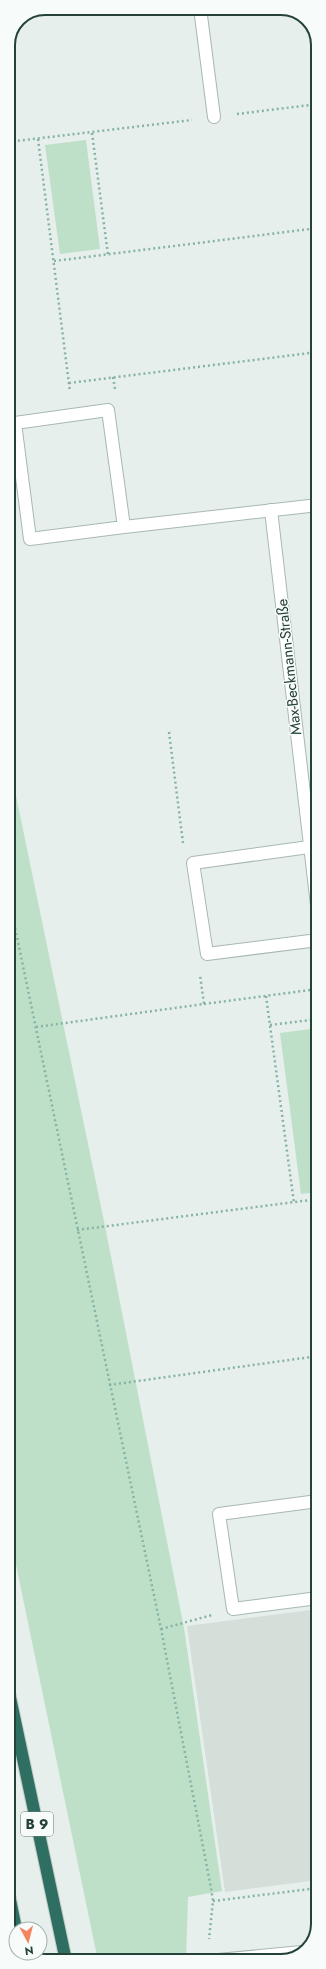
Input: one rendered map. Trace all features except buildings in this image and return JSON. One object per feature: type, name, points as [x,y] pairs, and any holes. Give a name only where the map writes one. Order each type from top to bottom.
[{"type":"highway","name":"B 9","points":[[15,1721],[65,1954]]},
{"type":"street","points":[[201,15],[214,117]]},
{"type":"street","points":[[15,423],[108,410],[124,527]]},
{"type":"street","points":[[15,430],[30,539],[311,507]]},
{"type":"street","name":"Max-Beckmann-Straße","points":[[272,510],[311,862]]},
{"type":"street","points":[[309,847],[193,863],[207,954],[311,941]]},
{"type":"street","points":[[311,1502],[219,1514],[233,1609],[311,1599]]},
{"type":"path","points":[[15,141],[311,105]]},
{"type":"path","points":[[92,133],[108,255]]},
{"type":"path","points":[[38,139],[70,394]]},
{"type":"path","points":[[54,261],[311,229]]},
{"type":"path","points":[[69,383],[311,353]]},
{"type":"path","points":[[169,732],[183,844],[193,863]]},
{"type":"path","points":[[15,927],[161,1629],[213,1901],[208,1946]]},
{"type":"path","points":[[204,1004],[199,972],[207,954]]},
{"type":"path","points":[[36,1027],[311,990]]},
{"type":"path","points":[[266,996],[294,1203]]},
{"type":"path","points":[[270,1025],[311,1020]]},
{"type":"path","points":[[78,1230],[311,1200]]},
{"type":"path","points":[[109,1384],[311,1357]]},
{"type":"path","points":[[161,1629],[233,1609]]},
{"type":"path","points":[[213,1901],[311,1889]]},
{"type":"shaded area","points":[[311,1610],[311,1881],[225,1892],[187,1626]]},
{"type":"green space","points":[[86,140],[100,249],[60,254],[45,145]]},
{"type":"green space","points":[[15,791],[105,1226],[184,1628],[222,1891],[188,1897],[186,1954],[97,1954],[15,1560]]},
{"type":"green space","points":[[311,1029],[311,1193],[301,1194],[280,1033]]}]
